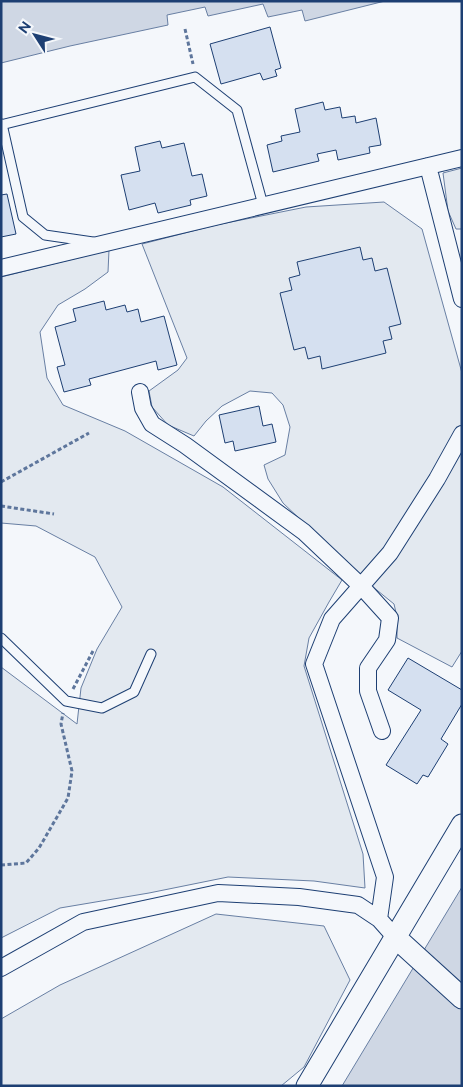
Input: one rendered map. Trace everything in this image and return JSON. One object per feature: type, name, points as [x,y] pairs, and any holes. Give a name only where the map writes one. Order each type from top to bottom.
[{"type":"street","points":[[1,268],[462,158]]},
{"type":"street","points":[[428,166],[462,299]]},
{"type":"street","points":[[140,392],[144,408],[152,424],[185,445],[304,532],[361,586],[390,618],[387,640],[368,668],[368,691],[382,731]]},
{"type":"street","points":[[379,919],[385,877],[314,664],[332,619],[390,553],[437,479],[462,434]]},
{"type":"street","points":[[307,1086],[462,825]]},
{"type":"street","points":[[1,968],[84,922],[218,893],[300,897],[358,905],[379,919],[395,937],[462,998]]},
{"type":"lane","points":[[104,243],[45,235],[23,217],[2,124],[196,77],[237,110],[263,205]]},
{"type":"lane","points":[[1,638],[66,701],[102,708],[134,692],[151,654]]},
{"type":"path","points":[[185,29],[196,77]]},
{"type":"path","points":[[1,482],[89,433]]},
{"type":"path","points":[[1,506],[54,514]]},
{"type":"path","points":[[1,865],[26,863],[39,848],[68,798],[72,771],[61,724],[66,701],[93,652]]},
{"type":"shaded area","points":[[1,1],[385,1],[305,21],[302,10],[268,17],[263,4],[208,16],[205,7],[167,15],[168,25],[1,63]]},
{"type":"shaded area","points":[[462,168],[462,229],[456,229],[448,211],[443,173]]},
{"type":"shaded area","points":[[384,202],[422,229],[462,373],[462,651],[452,667],[397,638],[397,617],[394,604],[362,578],[283,503],[268,479],[264,465],[285,455],[290,427],[283,405],[272,393],[250,391],[222,406],[194,436],[168,425],[152,407],[149,391],[178,370],[187,358],[142,244],[216,225],[306,207]]},
{"type":"shaded area","points":[[109,250],[108,272],[85,289],[58,305],[40,332],[47,378],[63,405],[125,431],[223,487],[342,580],[309,638],[304,666],[363,854],[365,888],[314,881],[228,877],[60,908],[1,938],[1,667],[77,724],[81,688],[97,649],[122,607],[95,557],[36,526],[1,523],[1,277]]},
{"type":"shaded area","points":[[462,887],[462,1086],[342,1086]]},
{"type":"shaded area","points":[[216,914],[324,926],[350,980],[304,1067],[281,1086],[1,1086],[1,1019],[60,985]]},
{"type":"building","points":[[270,27],[281,68],[275,70],[277,76],[263,80],[260,73],[221,84],[210,44]]},
{"type":"building","points":[[323,102],[325,110],[340,107],[342,118],[355,116],[356,123],[376,118],[381,145],[369,147],[370,153],[338,160],[336,150],[317,154],[319,161],[273,172],[267,145],[282,141],[281,136],[300,132],[295,109]]},
{"type":"building","points":[[160,141],[162,148],[184,143],[192,176],[202,174],[207,196],[190,200],[191,205],[158,213],[155,203],[129,210],[121,175],[140,171],[135,147]]},
{"type":"building","points":[[7,194],[16,234],[1,237],[1,195]]},
{"type":"building","points":[[360,247],[363,260],[372,258],[375,271],[387,268],[401,324],[389,327],[392,339],[383,341],[386,353],[322,369],[320,356],[308,359],[305,347],[294,350],[280,293],[292,290],[289,278],[300,275],[297,262]]},
{"type":"building","points":[[104,301],[106,310],[125,305],[127,312],[138,309],[141,322],[164,316],[177,365],[158,370],[156,361],[89,379],[91,385],[64,392],[57,367],[65,365],[55,327],[76,321],[73,309]]},
{"type":"building","points":[[259,406],[263,426],[272,424],[276,442],[235,451],[233,441],[225,443],[219,415]]},
{"type":"building","points":[[408,658],[462,690],[462,704],[441,739],[448,744],[428,777],[423,775],[417,784],[386,765],[421,710],[388,690]]}]
